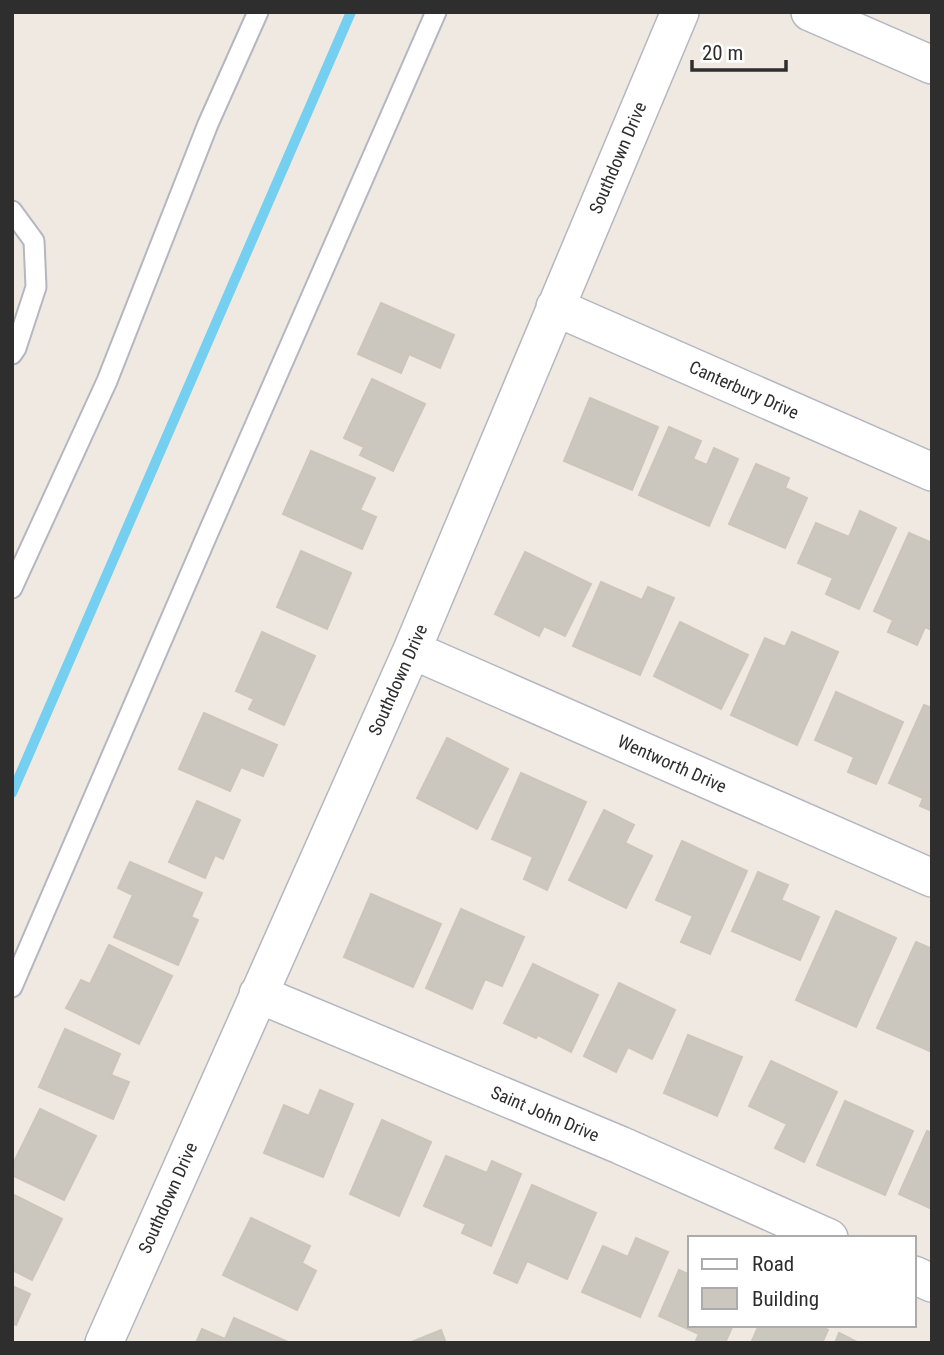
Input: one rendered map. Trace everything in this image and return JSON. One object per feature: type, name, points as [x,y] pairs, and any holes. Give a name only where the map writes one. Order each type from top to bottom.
[{"type":"street","name":"Southdown Drive","points":[[104,1343],[412,650],[680,12]]},
{"type":"street","points":[[810,12],[932,65]]},
{"type":"street","name":"Canterbury Drive","points":[[555,307],[932,472]]},
{"type":"street","name":"Wentworth Drive","points":[[412,650],[932,878]]},
{"type":"street","name":"Saint John Drive","points":[[258,994],[620,1145],[825,1236]]},
{"type":"street","points":[[916,1276],[932,1283]]},
{"type":"lane","points":[[12,588],[107,381],[208,124],[258,12]]},
{"type":"lane","points":[[12,987],[436,12]]},
{"type":"lane","points":[[12,211],[33,241],[36,288],[12,354]]},
{"type":"building","points":[[381,303],[454,335],[440,368],[409,354],[401,373],[358,354]]},
{"type":"building","points":[[372,379],[425,404],[393,471],[360,455],[364,447],[344,438]]},
{"type":"building","points":[[590,398],[658,427],[632,490],[564,461]]},
{"type":"building","points":[[669,427],[701,441],[693,459],[707,465],[714,448],[738,459],[709,526],[639,495]]},
{"type":"building","points":[[311,451],[375,478],[360,510],[376,517],[362,549],[283,514]]},
{"type":"building","points":[[756,464],[789,478],[785,488],[807,498],[785,548],[729,524]]},
{"type":"building","points":[[860,511],[896,528],[859,609],[826,594],[833,578],[798,563],[816,523],[849,537]]},
{"type":"building","points":[[909,533],[932,543],[932,630],[925,627],[917,645],[888,632],[893,620],[874,611]]},
{"type":"building","points":[[301,551],[351,573],[327,629],[277,607]]},
{"type":"building","points":[[525,552],[591,584],[565,636],[544,626],[539,636],[495,614]]},
{"type":"building","points":[[601,582],[642,600],[648,587],[674,598],[640,675],[573,646]]},
{"type":"building","points":[[680,622],[748,655],[721,709],[654,676]]},
{"type":"building","points":[[262,632],[315,656],[284,725],[249,709],[254,699],[236,691]]},
{"type":"building","points":[[792,632],[838,652],[797,745],[731,715],[765,638],[785,647]]},
{"type":"building","points":[[836,692],[903,722],[876,784],[848,772],[854,757],[815,740]]},
{"type":"building","points":[[924,705],[932,708],[932,811],[920,806],[923,798],[889,783]]},
{"type":"building","points":[[204,713],[277,745],[263,776],[241,767],[230,791],[179,769]]},
{"type":"building","points":[[447,738],[508,769],[477,829],[417,798]]},
{"type":"building","points":[[521,773],[586,802],[547,890],[524,879],[533,857],[492,839]]},
{"type":"building","points":[[197,801],[240,820],[223,859],[215,855],[205,878],[169,862]]},
{"type":"building","points":[[604,810],[634,825],[625,843],[652,856],[626,908],[569,880]]},
{"type":"building","points":[[682,841],[747,871],[710,954],[681,942],[693,916],[656,900]]},
{"type":"building","points":[[130,862],[202,893],[191,917],[198,920],[178,965],[114,937],[133,895],[118,888]]},
{"type":"building","points":[[758,872],[788,885],[781,900],[819,917],[800,960],[732,931]]},
{"type":"building","points":[[371,894],[441,924],[413,987],[344,957]]},
{"type":"building","points":[[461,909],[524,937],[502,986],[485,979],[472,1009],[426,988]]},
{"type":"building","points":[[836,911],[896,938],[856,1027],[796,1000]]},
{"type":"building","points":[[916,942],[932,949],[932,1052],[877,1028]]},
{"type":"building","points":[[109,945],[172,976],[139,1044],[66,1008],[81,980],[90,984]]},
{"type":"building","points":[[533,964],[598,995],[571,1052],[538,1035],[536,1038],[504,1023]]},
{"type":"building","points":[[619,983],[675,1010],[652,1059],[628,1047],[616,1072],[584,1056]]},
{"type":"building","points":[[65,1029],[120,1054],[111,1075],[129,1082],[113,1119],[39,1087]]},
{"type":"building","points":[[688,1035],[742,1057],[717,1116],[664,1093]]},
{"type":"building","points":[[771,1061],[837,1092],[804,1162],[775,1148],[787,1124],[749,1106]]},
{"type":"building","points":[[320,1090],[353,1104],[323,1177],[264,1153],[284,1105],[309,1116]]},
{"type":"building","points":[[845,1101],[913,1131],[885,1195],[817,1165]]},
{"type":"building","points":[[40,1109],[96,1136],[64,1200],[12,1175],[12,1166]]},
{"type":"building","points":[[382,1120],[431,1142],[399,1216],[350,1194]]},
{"type":"building","points":[[927,1131],[932,1133],[932,1209],[899,1194]]},
{"type":"building","points":[[446,1156],[487,1173],[492,1161],[521,1174],[491,1246],[462,1233],[466,1224],[424,1206]]},
{"type":"building","points":[[532,1185],[596,1213],[567,1279],[527,1261],[517,1283],[494,1273]]},
{"type":"building","points":[[12,1194],[62,1219],[32,1280],[12,1270]]},
{"type":"building","points":[[251,1218],[310,1246],[302,1263],[316,1271],[297,1310],[223,1275]]},
{"type":"building","points":[[636,1238],[668,1252],[640,1317],[582,1292],[603,1246],[628,1257]]},
{"type":"building","points":[[679,1270],[688,1274],[688,1327],[732,1327],[725,1343],[695,1343],[699,1334],[659,1316]]},
{"type":"building","points":[[12,1286],[30,1294],[16,1325],[12,1323]]},
{"type":"building","points":[[234,1318],[290,1343],[196,1343],[202,1329],[225,1339]]},
{"type":"building","points":[[758,1327],[823,1327],[828,1330],[822,1343],[751,1343]]},
{"type":"building","points":[[441,1330],[446,1343],[409,1343]]},
{"type":"building","points":[[839,1333],[859,1343],[835,1343]]},
{"type":"waterway","points":[[12,793],[351,12]]}]
